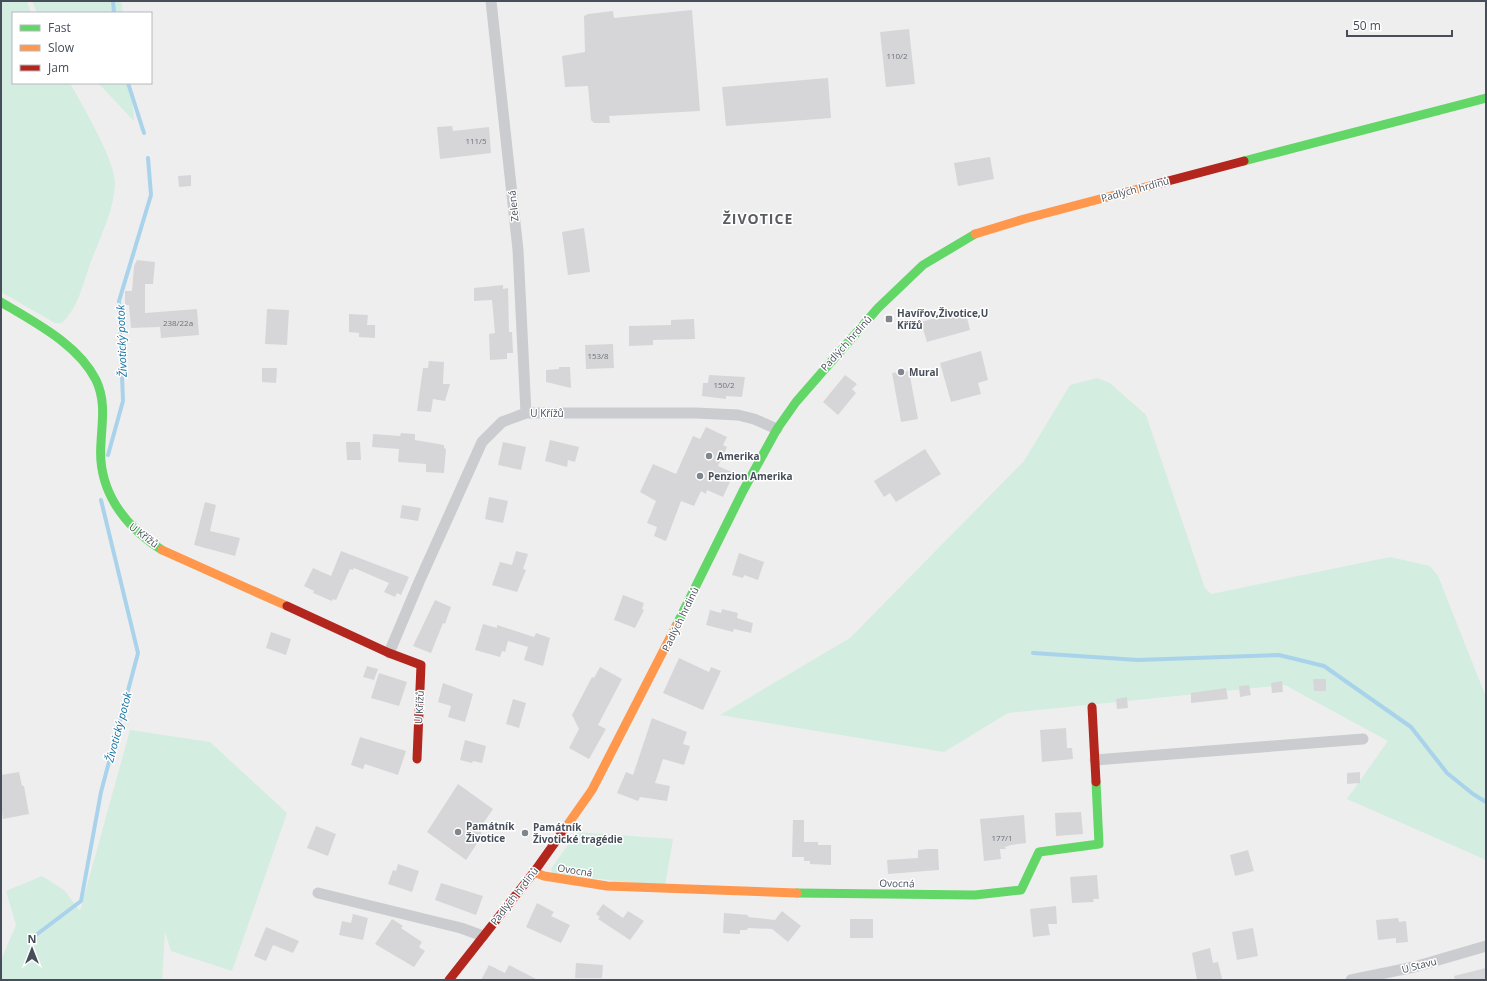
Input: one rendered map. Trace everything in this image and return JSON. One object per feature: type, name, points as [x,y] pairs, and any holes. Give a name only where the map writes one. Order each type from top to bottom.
[{"type":"street","name":"Zelená","points":[[491,1],[518,250],[526,412]]},
{"type":"street","name":"Padlých hrdinů","points":[[449,980],[534,872],[592,790],[658,664],[744,490],[777,429],[814,380],[887,298],[923,265],[948,248],[978,233],[1209,169],[1486,98]]},
{"type":"street","name":"U Křížů","points":[[1,302],[64,345],[89,368],[100,390],[104,406],[100,451],[105,483],[112,501],[132,528],[164,550],[389,653],[421,665],[417,759]]},
{"type":"street","name":"U Křížů","points":[[389,653],[482,442],[502,422],[526,412],[696,413],[738,415],[754,419],[777,429]]},
{"type":"street","name":"Ovocná","points":[[534,872],[544,876],[608,886],[760,892],[975,895],[1021,890],[1039,852],[1099,844],[1092,707]]},
{"type":"street","points":[[1095,760],[1363,739]]},
{"type":"street","points":[[318,893],[461,928],[483,936]]},
{"type":"street","name":"U Stavu","points":[[1351,980],[1414,967],[1486,946]]},
{"type":"green space","points":[[1,1],[27,1],[31,12],[12,12],[12,84],[71,84],[104,148],[114,175],[115,185],[112,205],[106,225],[82,288],[68,317],[62,323],[55,323],[1,292]]},
{"type":"green space","points":[[32,1],[121,1],[123,12],[37,12]]},
{"type":"green space","points":[[99,84],[131,84],[134,121]]},
{"type":"green space","points":[[1097,378],[1110,383],[1146,415],[1205,588],[1211,594],[1390,557],[1430,566],[1438,576],[1486,697],[1486,860],[1347,799],[1388,741],[1285,685],[1008,713],[944,752],[720,715],[850,638],[1024,461],[1070,385]]},
{"type":"green space","points":[[130,730],[210,742],[287,813],[232,971],[171,951],[165,932],[162,980],[1,980],[1,960],[16,925],[6,891],[42,876],[64,890],[80,911]]},
{"type":"green space","points":[[577,832],[673,839],[665,886],[553,874],[551,869]]},
{"type":"building","points":[[692,10],[700,111],[609,116],[610,123],[594,123],[591,120],[588,86],[565,87],[562,56],[585,52],[584,16],[588,14],[613,11],[614,18]]},
{"type":"building","points":[[909,29],[915,84],[886,87],[880,32]]},
{"type":"building","points":[[828,78],[831,118],[726,126],[722,87]]},
{"type":"building","points":[[452,126],[453,131],[489,127],[491,153],[440,159],[437,127]]},
{"type":"building","points":[[990,157],[994,179],[958,186],[954,163]]},
{"type":"building","points":[[191,175],[191,186],[179,187],[178,176]]},
{"type":"building","points":[[584,228],[590,272],[568,275],[562,232]]},
{"type":"building","points":[[137,260],[155,262],[153,284],[145,284],[145,313],[197,309],[199,335],[161,338],[160,327],[131,328],[129,305],[125,305],[125,291],[132,291],[134,266]]},
{"type":"building","points":[[503,285],[503,289],[508,288],[509,332],[512,332],[513,353],[507,353],[507,359],[490,360],[489,334],[495,333],[492,300],[474,301],[474,288]]},
{"type":"building","points":[[267,309],[289,310],[287,345],[265,344]]},
{"type":"building","points":[[965,310],[970,330],[927,342],[921,322]]},
{"type":"building","points":[[349,314],[368,315],[367,325],[375,325],[375,338],[359,337],[359,333],[349,332]]},
{"type":"building","points":[[694,319],[695,339],[653,340],[653,345],[629,346],[629,326],[671,325],[671,320]]},
{"type":"building","points":[[613,344],[614,368],[586,369],[585,345]]},
{"type":"building","points":[[981,351],[988,380],[978,383],[981,394],[951,402],[940,363]]},
{"type":"building","points":[[429,361],[444,362],[443,384],[450,384],[445,401],[433,399],[431,412],[417,411],[423,368],[428,368]]},
{"type":"building","points":[[559,367],[570,367],[571,388],[546,382],[546,370],[559,369]]},
{"type":"building","points":[[262,368],[277,368],[276,383],[262,382]]},
{"type":"building","points":[[909,371],[918,419],[901,422],[892,373]]},
{"type":"building","points":[[709,375],[745,377],[742,397],[726,396],[726,399],[702,396],[703,383],[708,383]]},
{"type":"building","points":[[845,375],[857,384],[852,389],[856,393],[838,415],[823,402]]},
{"type":"building","points":[[706,427],[727,437],[723,445],[727,447],[718,466],[734,473],[723,497],[707,490],[706,494],[701,491],[694,506],[681,501],[666,541],[654,536],[657,527],[647,523],[656,501],[640,492],[653,464],[676,474],[693,436],[700,439]]},
{"type":"building","points":[[401,433],[415,434],[415,440],[444,445],[444,448],[446,449],[444,473],[426,472],[426,464],[398,462],[399,449],[372,447],[373,434],[400,436]]},
{"type":"building","points":[[550,440],[579,447],[575,462],[568,460],[567,467],[545,461]]},
{"type":"building","points":[[346,442],[360,442],[361,460],[347,460]]},
{"type":"building","points":[[503,442],[526,447],[521,470],[498,465]]},
{"type":"building","points":[[925,449],[941,474],[896,502],[890,493],[884,497],[874,481]]},
{"type":"building","points":[[489,497],[508,501],[503,523],[485,519]]},
{"type":"building","points":[[205,502],[216,505],[210,531],[240,538],[235,556],[194,545]]},
{"type":"building","points":[[402,505],[421,508],[418,521],[400,518]]},
{"type":"building","points":[[341,551],[409,577],[401,595],[397,593],[395,597],[384,592],[389,583],[354,568],[353,570],[350,569],[336,600],[333,599],[332,601],[313,593],[314,591],[304,586],[313,568],[331,576]]},
{"type":"building","points":[[516,551],[528,554],[523,569],[526,570],[517,592],[492,585],[500,562],[512,565]]},
{"type":"building","points":[[739,553],[764,562],[758,580],[744,575],[743,578],[732,575]]},
{"type":"building","points":[[623,595],[644,603],[642,609],[644,610],[635,628],[614,620]]},
{"type":"building","points":[[435,600],[451,607],[445,624],[443,623],[431,653],[413,646]]},
{"type":"building","points":[[722,609],[738,613],[737,618],[753,623],[751,633],[734,629],[733,632],[706,625],[710,610],[721,613]]},
{"type":"building","points":[[483,624],[497,628],[497,625],[534,637],[536,633],[550,638],[543,666],[524,660],[528,647],[508,641],[505,652],[502,651],[500,657],[475,650]]},
{"type":"building","points":[[271,632],[291,639],[286,655],[266,648]]},
{"type":"building","points":[[679,658],[709,672],[711,667],[721,671],[703,710],[663,693]]},
{"type":"building","points":[[367,666],[378,669],[374,680],[363,677]]},
{"type":"building","points":[[600,667],[622,679],[598,725],[606,729],[589,759],[569,748],[579,729],[572,715],[592,677],[594,678]]},
{"type":"building","points":[[379,673],[407,682],[399,706],[371,698]]},
{"type":"building","points":[[1313,679],[1326,679],[1326,691],[1314,691]]},
{"type":"building","points":[[1282,681],[1283,692],[1272,693],[1271,683]]},
{"type":"building","points":[[443,683],[473,694],[465,722],[448,717],[451,706],[438,702]]},
{"type":"building","points":[[1249,685],[1251,695],[1240,697],[1239,686]]},
{"type":"building","points":[[1226,688],[1228,699],[1191,703],[1191,693]]},
{"type":"building","points":[[1127,697],[1128,708],[1117,709],[1116,699]]},
{"type":"building","points":[[513,699],[526,703],[519,728],[506,724]]},
{"type":"building","points":[[652,718],[687,732],[683,744],[690,746],[684,765],[663,759],[655,783],[670,786],[667,801],[640,797],[638,801],[617,793],[626,772],[633,775]]},
{"type":"building","points":[[1066,728],[1067,748],[1072,748],[1073,759],[1042,762],[1040,730]]},
{"type":"building","points":[[360,737],[406,751],[398,775],[365,764],[363,769],[351,765]]},
{"type":"building","points":[[465,740],[486,746],[482,763],[473,761],[472,763],[460,760]]},
{"type":"building","points":[[19,772],[22,786],[24,786],[29,814],[3,819],[1,805],[1,775]]},
{"type":"building","points":[[1360,772],[1360,783],[1347,784],[1347,773]]},
{"type":"building","points":[[458,784],[493,809],[480,828],[482,836],[466,860],[427,832]]},
{"type":"building","points":[[1081,812],[1083,834],[1056,836],[1055,813]]},
{"type":"building","points":[[1024,815],[1026,843],[1011,845],[1005,847],[1006,849],[1000,849],[1001,859],[984,861],[980,819]]},
{"type":"building","points":[[793,820],[804,820],[804,842],[818,842],[818,845],[831,845],[831,865],[810,864],[810,861],[804,861],[804,857],[792,857]]},
{"type":"building","points":[[316,826],[336,834],[328,856],[307,848]]},
{"type":"building","points":[[938,849],[939,870],[888,874],[887,860],[918,858],[918,850]]},
{"type":"building","points":[[1248,850],[1254,871],[1235,876],[1230,855]]},
{"type":"building","points":[[398,864],[419,871],[412,892],[388,884],[393,870],[396,871]]},
{"type":"building","points":[[1097,875],[1099,899],[1093,899],[1094,902],[1072,903],[1070,877]]},
{"type":"building","points":[[441,883],[483,896],[476,915],[435,900]]},
{"type":"building","points":[[537,903],[554,912],[551,916],[570,925],[561,943],[526,927]]},
{"type":"building","points":[[603,904],[623,918],[628,911],[644,921],[630,940],[598,919],[600,917],[596,914]]},
{"type":"building","points":[[1056,906],[1057,924],[1048,924],[1050,935],[1033,937],[1030,909]]},
{"type":"building","points":[[782,911],[801,926],[788,942],[772,929],[748,928],[747,930],[740,930],[740,934],[723,933],[724,913],[748,915],[748,917],[775,920]]},
{"type":"building","points":[[353,914],[368,918],[363,940],[339,935],[342,921],[351,923]]},
{"type":"building","points":[[1398,918],[1399,922],[1406,921],[1408,942],[1396,943],[1396,938],[1378,940],[1376,920]]},
{"type":"building","points":[[392,919],[403,926],[401,928],[422,942],[419,947],[425,951],[414,967],[375,944]]},
{"type":"building","points":[[850,919],[873,919],[873,938],[850,938]]},
{"type":"building","points":[[266,927],[299,941],[293,953],[273,945],[266,961],[254,956]]},
{"type":"building","points":[[1253,928],[1258,956],[1237,960],[1232,932]]},
{"type":"building","points":[[1210,948],[1213,963],[1218,962],[1222,979],[1197,980],[1192,953]]},
{"type":"building","points":[[576,963],[603,965],[602,978],[575,978]]},
{"type":"building","points":[[489,965],[505,973],[509,965],[538,980],[481,980]]},
{"type":"building","points":[[1486,968],[1486,980],[1455,980],[1454,976]]},
{"type":"waterway","name":"Životický potok","points":[[113,1],[114,12]]},
{"type":"waterway","name":"Životický potok","points":[[128,84],[144,133]]},
{"type":"waterway","name":"Životický potok","points":[[108,455],[123,401],[119,301],[151,195],[148,158]]},
{"type":"waterway","name":"Životický potok","points":[[36,935],[81,901],[101,792],[138,653],[101,500]]},
{"type":"waterway","points":[[1033,653],[1138,660],[1279,655],[1324,666],[1411,727],[1447,773],[1473,794],[1486,802]]},
{"type":"traffic: fast","points":[[1244,161],[1486,98]]},
{"type":"traffic: fast","points":[[676,626],[743,491],[777,429],[796,402],[878,308],[923,265],[975,234]]},
{"type":"traffic: fast","points":[[1,302],[54,335],[78,355],[88,367],[96,380],[101,396],[103,411],[101,460],[109,491],[125,518],[136,530],[162,550]]},
{"type":"traffic: fast","points":[[797,893],[975,895],[1021,890],[1039,852],[1099,844],[1096,782]]},
{"type":"traffic: slow","points":[[975,234],[1024,219],[1153,185]]},
{"type":"traffic: slow","points":[[162,550],[287,606]]},
{"type":"traffic: slow","points":[[561,834],[592,790],[676,626]]},
{"type":"traffic: slow","points":[[534,872],[544,876],[607,886],[797,893]]},
{"type":"traffic: jam","points":[[1153,185],[1244,161]]},
{"type":"traffic: jam","points":[[287,606],[389,653],[421,665],[417,759]]},
{"type":"traffic: jam","points":[[1092,707],[1096,782]]},
{"type":"traffic: jam","points":[[449,980],[534,872],[561,834]]},
{"type":"place","name":"Havířov,Životice,U Křížů","points":[[889,319]]},
{"type":"place","name":"Mural","points":[[901,372]]},
{"type":"place","name":"Amerika","points":[[709,456]]},
{"type":"place","name":"Penzion Amerika","points":[[700,476]]},
{"type":"place","name":"Památník Životice","points":[[458,832]]},
{"type":"place","name":"Památník Životické tragédie","points":[[525,833]]},
{"type":"district","name":"ŽIVOTICE","points":[[758,218]]}]
